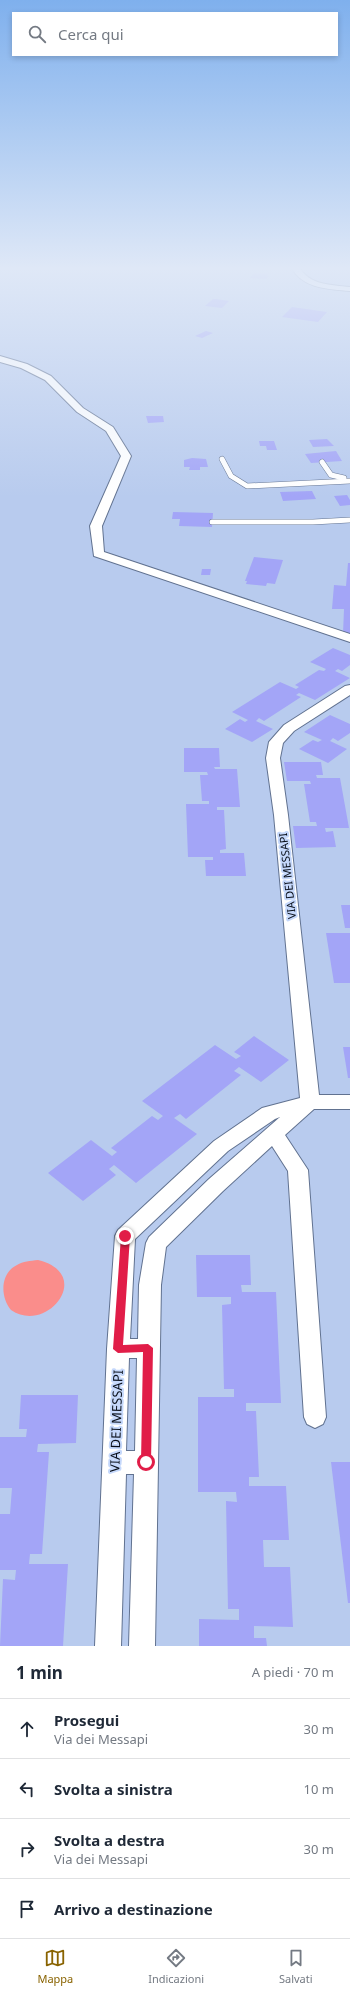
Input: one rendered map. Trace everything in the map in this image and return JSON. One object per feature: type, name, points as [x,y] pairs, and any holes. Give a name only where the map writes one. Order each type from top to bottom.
[{"type":"street","points":[[0,359],[24,366],[48,378],[80,410],[110,429],[126,456],[96,526],[98,554],[350,638]]},
{"type":"street","name":"VIA DEI MESSAPI","points":[[108,1646],[118,1349],[125,1236],[221,1146],[269,1114],[310,1102],[281,815],[272,758],[276,742],[289,728],[350,689]]},
{"type":"street","points":[[142,1646],[150,1285],[156,1243],[216,1185],[310,1102],[350,1102]]},
{"type":"street","points":[[274,1134],[298,1170],[315,1417]]},
{"type":"street","points":[[118,1349],[148,1348]]},
{"type":"street","points":[[114,1463],[146,1462]]},
{"type":"lane","points":[[222,459],[227,472],[236,481],[247,486],[350,480]]},
{"type":"lane","points":[[322,462],[331,475],[350,480]]},
{"type":"lane","points":[[212,522],[305,522],[350,520]]},
{"type":"shaded area","points":[[38,1260],[55,1267],[63,1277],[64,1289],[59,1300],[50,1309],[38,1315],[25,1316],[11,1310],[7,1305],[4,1292],[5,1279],[11,1269],[17,1265],[24,1262]]},
{"type":"building","points":[[146,416],[163,416],[164,422],[148,423]]},
{"type":"building","points":[[327,439],[334,446],[313,447],[309,440]]},
{"type":"building","points":[[259,441],[274,441],[277,450],[267,450],[266,446],[260,446]]},
{"type":"building","points":[[336,451],[342,461],[311,463],[305,454]]},
{"type":"building","points":[[192,458],[206,459],[208,467],[200,467],[200,470],[189,470],[190,467],[184,467],[184,460]]},
{"type":"building","points":[[312,491],[316,499],[283,501],[280,492]]},
{"type":"building","points":[[347,495],[350,500],[350,505],[340,506],[334,496]]},
{"type":"building","points":[[173,512],[213,513],[212,527],[179,526],[180,519],[172,519]]},
{"type":"building","points":[[254,557],[283,560],[275,584],[267,583],[266,586],[246,584],[247,581],[245,581]]},
{"type":"building","points":[[348,563],[350,563],[350,635],[343,634],[344,609],[332,609],[334,585],[346,586]]},
{"type":"building","points":[[202,569],[211,569],[210,575],[201,575]]},
{"type":"building","points":[[333,648],[350,655],[350,665],[342,671],[338,669],[335,671],[350,678],[315,700],[299,693],[296,695],[301,697],[264,721],[259,718],[256,721],[273,729],[252,742],[225,729],[240,719],[245,722],[248,720],[232,712],[280,682],[296,689],[299,687],[295,685],[319,670],[324,671],[326,669],[310,662]]},
{"type":"building","points":[[330,715],[350,724],[350,733],[338,741],[333,738],[330,741],[347,749],[328,763],[299,749],[313,740],[318,742],[322,740],[304,732]]},
{"type":"building","points":[[184,748],[219,748],[220,767],[214,767],[215,769],[237,769],[240,807],[217,807],[217,810],[224,810],[226,849],[220,850],[220,853],[244,853],[246,876],[206,876],[205,860],[213,860],[213,857],[188,857],[186,804],[209,804],[209,801],[202,801],[200,775],[208,775],[207,772],[184,772]]},
{"type":"building","points":[[284,762],[321,762],[323,775],[316,775],[317,778],[340,778],[349,828],[325,828],[326,832],[333,831],[336,847],[296,848],[293,826],[317,826],[316,822],[310,822],[304,784],[311,784],[310,781],[287,781]]},
{"type":"building","points":[[341,905],[350,905],[350,928],[345,928]]},
{"type":"building","points":[[326,933],[350,933],[350,983],[334,983]]},
{"type":"building","points":[[254,1036],[289,1060],[261,1082],[239,1067],[234,1071],[241,1075],[186,1119],[180,1114],[174,1118],[197,1134],[136,1183],[114,1165],[109,1169],[116,1175],[83,1201],[48,1173],[91,1140],[112,1156],[117,1152],[111,1148],[152,1116],[158,1120],[163,1116],[142,1101],[215,1045],[236,1059],[241,1056],[234,1052]]},
{"type":"building","points":[[343,1047],[350,1047],[350,1078],[348,1078]]},
{"type":"building","points":[[196,1255],[250,1255],[251,1285],[241,1285],[242,1292],[276,1292],[281,1403],[246,1403],[246,1411],[256,1411],[259,1477],[249,1477],[249,1486],[286,1486],[289,1540],[263,1540],[264,1567],[290,1567],[293,1627],[254,1626],[254,1638],[266,1638],[267,1646],[199,1646],[199,1619],[239,1620],[239,1609],[228,1609],[226,1501],[237,1502],[236,1492],[198,1492],[198,1397],[234,1397],[234,1389],[224,1389],[222,1305],[231,1304],[231,1297],[197,1297]]},
{"type":"building","points":[[21,1395],[78,1395],[76,1443],[38,1444],[37,1452],[49,1452],[42,1554],[30,1554],[29,1564],[68,1564],[63,1646],[0,1646],[3,1579],[15,1580],[16,1570],[0,1570],[0,1514],[10,1514],[12,1488],[0,1488],[0,1437],[26,1437],[27,1429],[19,1429]]},
{"type":"building","points":[[331,1462],[350,1462],[350,1603],[348,1603]]},
{"type":"route","points":[[125,1236],[118,1349],[148,1348],[146,1462]]}]
